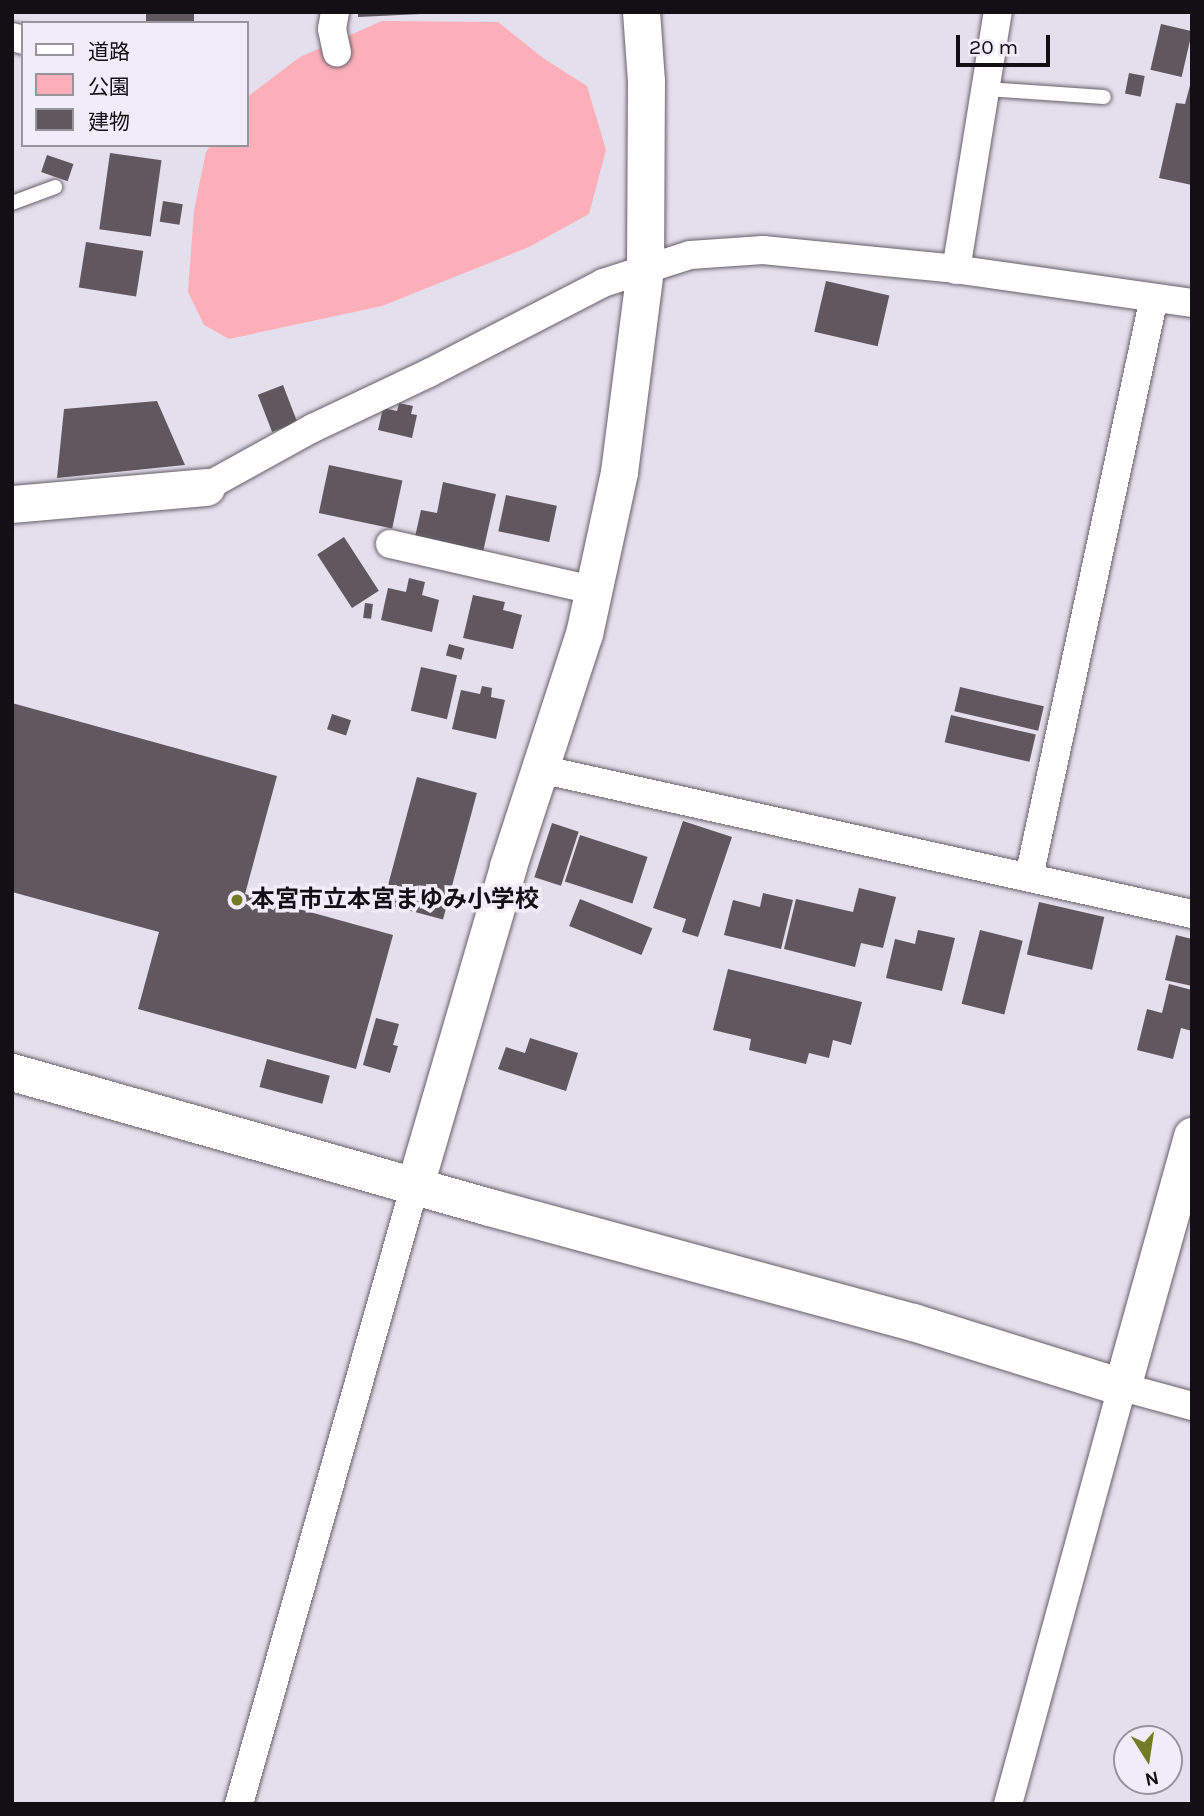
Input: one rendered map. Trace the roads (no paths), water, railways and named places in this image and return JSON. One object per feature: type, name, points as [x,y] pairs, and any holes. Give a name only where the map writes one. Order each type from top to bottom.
[{"type":"street","points":[[335,12],[332,29],[337,52]]},
{"type":"street","points":[[239,1804],[508,866],[584,634],[619,472],[645,269],[646,81],[641,12]]},
{"type":"street","points":[[956,270],[998,12]]},
{"type":"street","points":[[12,504],[206,487],[313,428],[429,373],[603,283],[690,255],[763,250],[956,270],[1192,303]]},
{"type":"street","points":[[1029,877],[1154,298]]},
{"type":"street","points":[[390,544],[593,590]]},
{"type":"street","points":[[540,769],[1192,914]]},
{"type":"street","points":[[12,1072],[914,1322],[1192,1406]]},
{"type":"street","points":[[1009,1804],[1192,1136]]},
{"type":"lane","points":[[986,89],[1104,97]]},
{"type":"lane","points":[[12,203],[55,187]]},
{"type":"place","name":"本宮市立本宮まゆみ小学校","points":[[237,900]]}]
